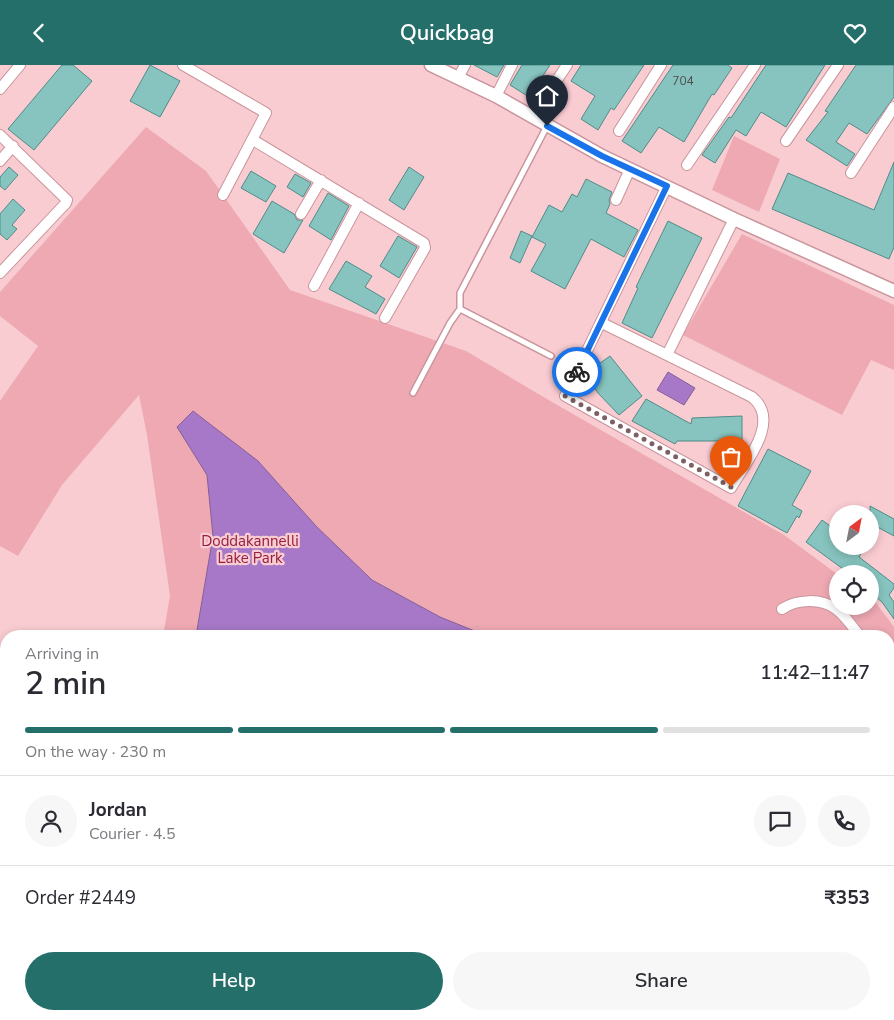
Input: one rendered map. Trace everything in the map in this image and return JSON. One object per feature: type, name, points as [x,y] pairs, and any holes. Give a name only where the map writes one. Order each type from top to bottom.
[{"type":"street","points":[[0,89],[20,65]]},
{"type":"street","points":[[183,65],[199,69],[265,111],[266,115],[223,195]]},
{"type":"street","points":[[458,78],[465,65]]},
{"type":"street","points":[[496,96],[512,65]]},
{"type":"street","points":[[545,98],[567,65]]},
{"type":"street","points":[[618,131],[661,65]]},
{"type":"street","points":[[687,165],[755,65]]},
{"type":"street","points":[[786,141],[838,65]]},
{"type":"street","points":[[436,66],[496,96],[547,126],[630,169],[734,219],[894,291]]},
{"type":"street","points":[[850,173],[894,107]]},
{"type":"street","points":[[0,135],[66,198],[66,203],[0,273]]},
{"type":"street","points":[[253,140],[424,243],[425,248],[385,318]]},
{"type":"street","points":[[0,161],[13,147]]},
{"type":"street","points":[[616,200],[630,169]]},
{"type":"street","points":[[301,214],[321,180]]},
{"type":"street","points":[[602,323],[752,397],[761,407],[764,414],[764,429],[731,487],[565,396],[667,186]]},
{"type":"street","points":[[314,286],[359,203]]},
{"type":"street","points":[[667,355],[734,219]]},
{"type":"street","points":[[782,609],[798,601],[827,604],[837,609],[855,630]]},
{"type":"lane","points":[[413,393],[450,323],[460,309],[460,293],[547,126]]},
{"type":"lane","points":[[460,309],[552,355]]},
{"type":"green space","name":"Doddakannelli Lake Park","points":[[146,127],[206,171],[290,290],[466,351],[784,535],[829,568],[829,615],[879,615],[879,607],[894,627],[894,630],[164,630],[170,596],[147,435],[139,395],[62,485],[18,556],[0,546],[0,401],[38,346],[0,316],[0,292]]},
{"type":"green space","points":[[734,136],[780,159],[759,212],[712,190]]},
{"type":"green space","points":[[742,234],[894,305],[894,370],[871,360],[842,415],[683,335]]},
{"type":"shaded area","points":[[668,372],[695,388],[684,405],[657,390]]},
{"type":"shaded area","points":[[193,411],[258,461],[316,526],[372,580],[440,617],[472,630],[197,630],[213,536],[207,475],[177,427]]},
{"type":"building","points":[[62,65],[73,65],[92,81],[34,150],[8,129]]},
{"type":"building","points":[[150,65],[180,81],[160,117],[130,101]]},
{"type":"building","points":[[474,65],[504,65],[497,77]]},
{"type":"building","points":[[522,65],[550,65],[529,97],[510,85]]},
{"type":"building","points":[[581,65],[644,65],[614,110],[611,108],[598,130],[581,119],[595,96],[571,81]]},
{"type":"building","points":[[673,65],[728,65],[732,68],[714,95],[712,94],[684,142],[659,127],[641,153],[622,141]]},
{"type":"building","points":[[766,65],[825,65],[786,127],[761,112],[746,136],[736,130],[715,163],[702,155],[729,117],[731,118]]},
{"type":"building","points":[[856,65],[894,65],[894,97],[867,134],[849,123],[836,142],[855,154],[847,166],[806,140],[828,112],[825,111]]},
{"type":"building","points":[[894,162],[894,247],[889,259],[772,209],[788,173],[874,210]]},
{"type":"building","points":[[9,167],[18,175],[5,190],[0,186],[0,177]]},
{"type":"building","points":[[409,167],[424,177],[404,210],[389,200]]},
{"type":"building","points":[[251,171],[276,186],[266,202],[241,188]]},
{"type":"building","points":[[295,174],[311,183],[303,197],[287,187]]},
{"type":"building","points":[[586,179],[612,192],[606,213],[638,230],[624,257],[591,239],[565,289],[531,271],[546,244],[532,237],[549,205],[562,212],[572,194],[577,197]]},
{"type":"building","points":[[328,193],[349,206],[331,240],[309,226]]},
{"type":"building","points":[[13,199],[25,210],[12,225],[17,229],[7,240],[0,234],[0,214]]},
{"type":"building","points":[[272,201],[294,214],[297,220],[303,220],[284,253],[253,234]]},
{"type":"building","points":[[668,221],[702,238],[652,338],[622,323],[638,288],[636,287]]},
{"type":"building","points":[[521,231],[532,236],[520,263],[510,258]]},
{"type":"building","points":[[398,236],[417,247],[399,278],[380,266]]},
{"type":"building","points":[[346,261],[372,276],[365,287],[385,299],[376,314],[329,289]]},
{"type":"building","points":[[610,356],[642,396],[619,415],[598,393],[585,374]]},
{"type":"building","points":[[646,399],[691,424],[692,418],[742,416],[742,441],[677,441],[675,444],[632,421]]},
{"type":"building","points":[[768,449],[811,471],[792,505],[802,511],[787,533],[738,506]]},
{"type":"building","points":[[879,511],[894,519],[894,536],[879,528]]},
{"type":"building","points":[[822,520],[829,525],[829,555],[860,555],[859,557],[869,565],[838,565],[806,542]]},
{"type":"building","points":[[879,572],[894,584],[894,588],[889,595],[894,602],[894,619],[879,600]]},
{"type":"way so far","points":[[577,372],[565,396],[731,487]]},
{"type":"route","points":[[547,126],[602,156],[667,186],[577,372]]}]
